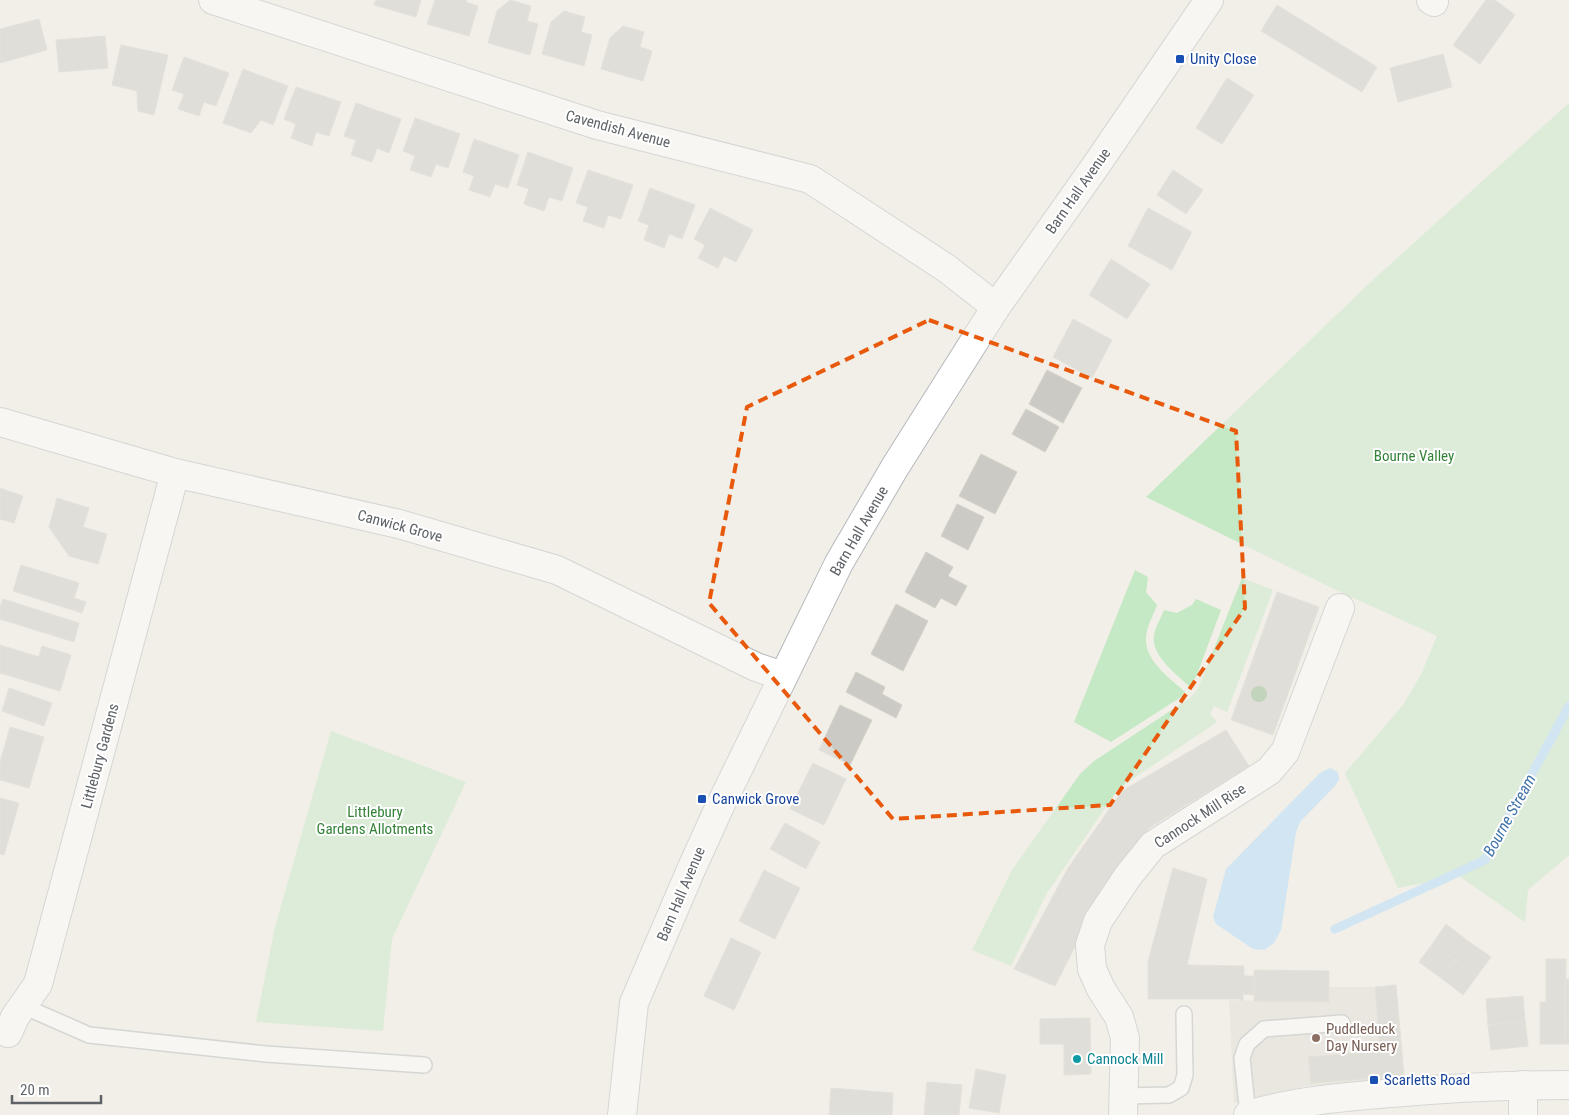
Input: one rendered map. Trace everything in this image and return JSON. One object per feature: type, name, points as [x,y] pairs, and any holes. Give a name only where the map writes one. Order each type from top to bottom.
[{"type":"street","name":"Cavendish Avenue","points":[[213,0],[597,125],[810,179],[946,268],[996,307]]},
{"type":"street","name":"Barn Hall Avenue","points":[[622,1115],[634,1003],[694,864],[783,676],[844,555],[895,467],[996,307],[1102,157],[1209,0]]},
{"type":"street","name":"Canwick Grove","points":[[0,422],[176,473],[399,524],[557,570],[756,667],[783,676]]},
{"type":"street","name":"Littlebury Gardens","points":[[8,1032],[38,984],[176,473]]},
{"type":"street","name":"Cannock Mill Rise","points":[[1123,1106],[1125,1038],[1118,1017],[1100,989],[1092,969],[1090,945],[1098,922],[1128,876],[1153,845],[1269,771],[1286,752],[1340,608]]},
{"type":"street","points":[[1523,1085],[1524,1115]]},
{"type":"street","points":[[1248,1115],[1270,1108],[1339,1097],[1523,1085],[1569,1085]]},
{"type":"lane","points":[[23,1006],[89,1035],[266,1054],[424,1066]]},
{"type":"lane","points":[[1123,1106],[1169,1095],[1181,1088],[1185,1075],[1184,1014]]},
{"type":"lane","points":[[1248,1115],[1242,1058],[1247,1044],[1264,1029],[1342,1023]]},
{"type":"highlighted area","points":[[929,320],[1236,431],[1245,608],[1110,805],[893,819],[709,603],[747,407]]},
{"type":"shaded area","name":"Puddleduck Day Nursery","points":[[1254,970],[1329,971],[1329,987],[1396,985],[1404,1076],[1400,1079],[1305,1086],[1234,1103],[1229,1000],[1254,1001]]},
{"type":"green space","name":"Bourne Valley","points":[[1569,103],[1569,855],[1528,890],[1525,922],[1459,876],[1398,888],[1345,773],[1403,705],[1421,675],[1437,636],[1332,588],[1146,497],[1375,278]]},
{"type":"green space","points":[[1135,570],[1148,577],[1146,592],[1157,605],[1146,635],[1150,655],[1160,669],[1185,692],[1181,697],[1111,742],[1074,722]]},
{"type":"green space","points":[[1242,578],[1273,590],[1227,712],[1214,706],[1210,714],[1217,722],[1118,789],[1047,893],[1011,966],[972,950],[1012,870],[1080,774],[1094,761],[1190,698],[1198,689]]},
{"type":"green space","points":[[1196,599],[1221,610],[1196,677],[1189,686],[1160,657],[1154,643],[1154,636],[1164,610],[1177,613],[1192,605]]},
{"type":"green space","name":"Littlebury Gardens Allotments","points":[[331,731],[466,782],[392,939],[383,1031],[256,1022],[275,927]]},
{"type":"water","points":[[1330,768],[1338,772],[1339,780],[1300,822],[1296,832],[1281,930],[1274,943],[1264,950],[1253,949],[1216,924],[1213,917],[1226,869],[1320,773]]},
{"type":"building","points":[[376,0],[421,0],[416,17],[374,5]]},
{"type":"building","points":[[435,0],[467,0],[466,2],[478,6],[469,36],[427,24]]},
{"type":"building","points":[[510,0],[531,6],[527,21],[538,24],[530,55],[488,43],[497,11]]},
{"type":"building","points":[[1486,0],[1495,0],[1515,15],[1480,64],[1453,45]]},
{"type":"building","points":[[1277,5],[1377,67],[1362,92],[1261,31]]},
{"type":"building","points":[[564,11],[585,17],[581,32],[592,35],[584,66],[542,54],[551,22]]},
{"type":"building","points":[[39,19],[47,50],[0,63],[0,29]]},
{"type":"building","points":[[623,26],[644,32],[640,47],[652,51],[643,81],[601,69],[610,38]]},
{"type":"building","points":[[105,36],[108,68],[59,72],[56,40]]},
{"type":"building","points":[[121,45],[168,55],[154,115],[138,111],[137,91],[112,85]]},
{"type":"building","points":[[1443,54],[1452,87],[1398,102],[1390,68]]},
{"type":"building","points":[[184,57],[229,73],[216,106],[204,102],[199,116],[178,109],[184,94],[172,90]]},
{"type":"building","points":[[243,69],[288,86],[273,125],[261,120],[251,133],[223,123]]},
{"type":"building","points":[[1227,78],[1254,95],[1222,144],[1196,128]]},
{"type":"building","points":[[296,87],[341,102],[329,136],[316,132],[312,146],[291,138],[296,124],[284,119]]},
{"type":"building","points":[[356,103],[401,119],[389,153],[377,148],[372,162],[351,155],[356,140],[344,136]]},
{"type":"building","points":[[415,118],[460,134],[448,168],[436,164],[431,177],[410,170],[415,156],[403,151]]},
{"type":"building","points":[[474,139],[519,155],[508,188],[495,184],[490,197],[469,190],[474,176],[463,172]]},
{"type":"building","points":[[528,152],[573,168],[562,201],[549,197],[544,211],[524,204],[529,189],[517,185]]},
{"type":"building","points":[[588,170],[633,185],[621,219],[608,215],[604,228],[583,221],[588,207],[576,203]]},
{"type":"building","points":[[1173,170],[1203,190],[1186,214],[1157,195]]},
{"type":"building","points":[[650,188],[695,205],[682,239],[669,234],[664,248],[644,240],[649,225],[638,221]]},
{"type":"building","points":[[710,208],[753,230],[736,262],[724,256],[718,268],[698,258],[705,245],[694,239]]},
{"type":"building","points":[[1148,208],[1192,232],[1172,270],[1128,246]]},
{"type":"building","points":[[1111,259],[1150,284],[1127,319],[1089,295]]},
{"type":"building","points":[[1073,319],[1112,340],[1092,378],[1053,357]]},
{"type":"building","points":[[1047,370],[1082,388],[1063,423],[1029,404]]},
{"type":"building","points":[[1026,409],[1059,427],[1045,452],[1012,434]]},
{"type":"building","points":[[981,454],[1017,472],[995,514],[959,496]]},
{"type":"building","points":[[0,488],[23,496],[14,523],[0,519]]},
{"type":"building","points":[[57,498],[89,508],[83,527],[107,534],[98,564],[69,556],[49,527]]},
{"type":"building","points":[[957,504],[984,517],[968,550],[941,536]]},
{"type":"building","points":[[926,552],[953,567],[948,576],[967,586],[956,606],[941,598],[935,608],[905,592]]},
{"type":"building","points":[[21,565],[79,583],[74,598],[86,602],[82,613],[13,591]]},
{"type":"building","points":[[1277,592],[1319,607],[1273,735],[1231,720]]},
{"type":"building","points":[[3,599],[79,623],[74,642],[0,619],[0,607]]},
{"type":"building","points":[[896,604],[928,621],[903,671],[871,654]]},
{"type":"building","points":[[0,645],[39,657],[42,646],[71,655],[60,691],[0,673]]},
{"type":"building","points":[[856,672],[885,687],[882,694],[902,705],[896,718],[846,692]]},
{"type":"building","points":[[9,688],[52,703],[44,726],[2,711]]},
{"type":"building","points":[[840,705],[872,720],[850,765],[819,750]]},
{"type":"building","points":[[10,727],[44,737],[29,788],[0,780],[0,762]]},
{"type":"building","points":[[1226,730],[1249,766],[1149,828],[1103,891],[1055,986],[1014,969],[1068,868],[1122,791]]},
{"type":"building","points":[[813,763],[846,779],[824,825],[790,809]]},
{"type":"building","points":[[0,798],[19,803],[4,855],[0,854]]},
{"type":"building","points":[[785,823],[820,842],[806,869],[770,849]]},
{"type":"building","points":[[1173,868],[1207,879],[1187,965],[1244,966],[1244,976],[1254,976],[1254,995],[1243,994],[1243,1001],[1240,999],[1148,999],[1148,962]]},
{"type":"building","points":[[764,870],[800,888],[775,939],[739,921]]},
{"type":"building","points":[[1446,924],[1468,941],[1455,960],[1433,943]]},
{"type":"building","points":[[731,938],[761,952],[734,1010],[704,996]]},
{"type":"building","points":[[1468,941],[1491,957],[1477,976],[1455,960]]},
{"type":"building","points":[[1433,943],[1455,960],[1441,978],[1419,962]]},
{"type":"building","points":[[1546,959],[1566,959],[1565,1044],[1540,1044],[1540,1002],[1546,1002]]},
{"type":"building","points":[[1455,960],[1477,976],[1463,995],[1441,978]]},
{"type":"building","points":[[1254,970],[1329,971],[1329,1002],[1254,1001]]},
{"type":"building","points":[[1565,979],[1569,979],[1569,1044],[1565,1044]]},
{"type":"building","points":[[1396,985],[1404,1076],[1311,1083],[1308,1057],[1380,1051],[1375,987]]},
{"type":"building","points":[[1523,996],[1525,1021],[1488,1025],[1486,999]]},
{"type":"building","name":"Cannock Mill","points":[[1090,1018],[1091,1074],[1064,1075],[1064,1044],[1040,1044],[1040,1019]]},
{"type":"building","points":[[1525,1021],[1528,1046],[1491,1050],[1488,1025]]},
{"type":"building","points":[[976,1069],[1006,1075],[999,1113],[969,1108]]},
{"type":"building","points":[[927,1082],[962,1085],[959,1115],[924,1115]]},
{"type":"building","points":[[831,1088],[893,1093],[892,1115],[829,1115]]},
{"type":"waterway","name":"Bourne Stream","points":[[1335,929],[1485,860],[1569,706]]},
{"type":"place","name":"Unity Close","points":[[1180,59]]},
{"type":"place","name":"Canwick Grove","points":[[702,799]]},
{"type":"place","name":"Puddleduck Day Nursery","points":[[1316,1038]]},
{"type":"place","name":"Cannock Mill","points":[[1077,1059]]},
{"type":"place","name":"Scarletts Road","points":[[1374,1080]]}]
